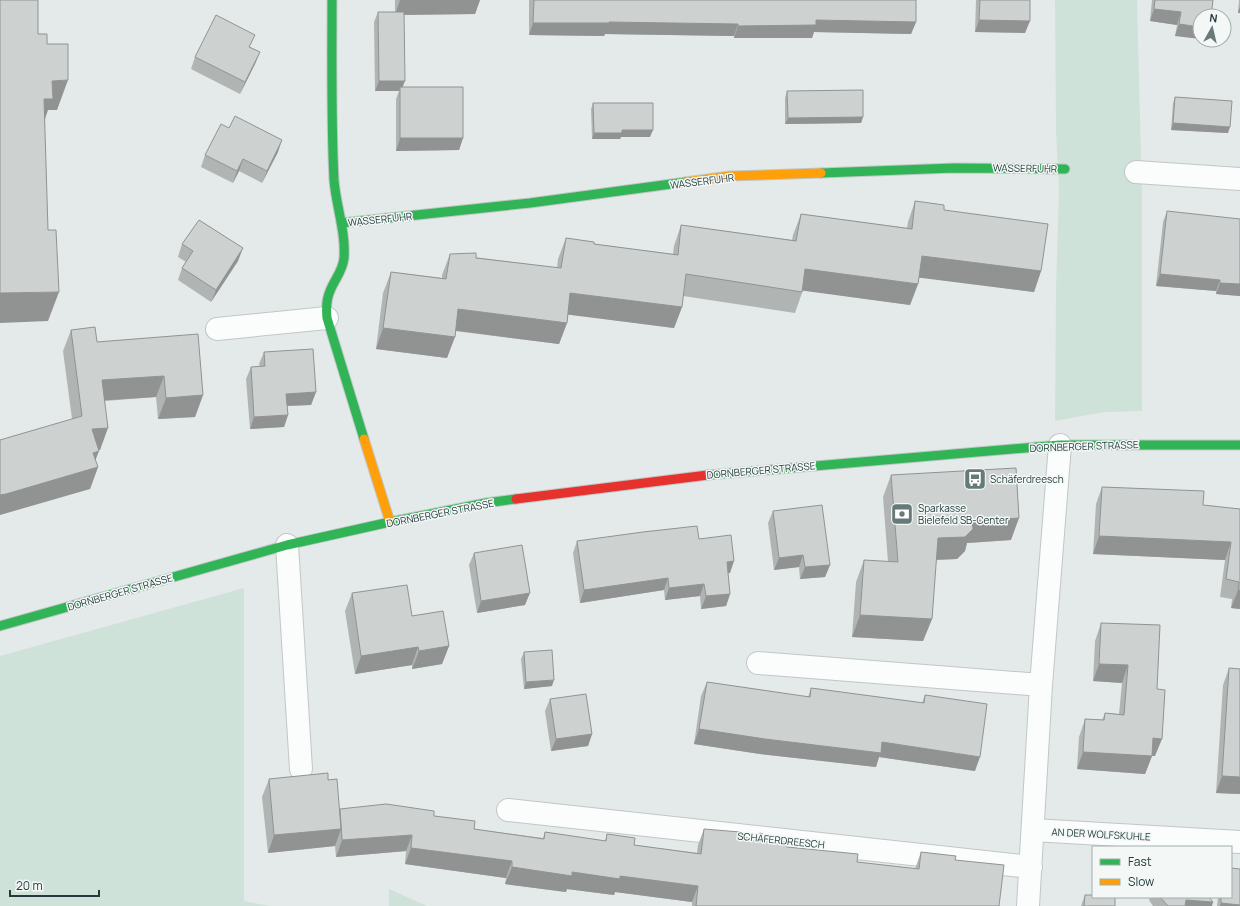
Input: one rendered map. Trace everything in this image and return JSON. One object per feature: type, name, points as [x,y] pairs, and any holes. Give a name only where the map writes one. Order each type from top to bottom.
[{"type":"street","name":"WASSERFUHR","points":[[332,0],[333,156],[335,191],[343,237],[344,259],[339,275],[330,290],[326,305],[327,318],[390,522]]},
{"type":"street","name":"WASSERFUHR","points":[[341,223],[530,203],[730,176],[954,168],[1065,169]]},
{"type":"street","points":[[1136,172],[1240,179]]},
{"type":"street","points":[[217,328],[327,318]]},
{"type":"street","points":[[1028,906],[1041,684],[1060,445]]},
{"type":"street","name":"DORNBERGER STRASSE","points":[[0,626],[287,545],[390,522],[486,503],[717,474],[1060,445],[1240,445]]},
{"type":"street","points":[[287,545],[301,768]]},
{"type":"street","points":[[758,663],[1041,684]]},
{"type":"street","name":"SCHÄFERDREESCH","points":[[508,810],[1031,867]]},
{"type":"street","name":"AN DER WOLFSKUHLE","points":[[1033,830],[1240,842]]},
{"type":"green space","points":[[1055,0],[1137,0],[1142,196],[1142,411],[1104,412],[1055,421],[1056,289],[1059,190],[1056,131]]},
{"type":"green space","points":[[244,588],[244,901],[270,906],[0,906],[0,656]]},
{"type":"green space","points":[[389,889],[427,906],[389,906]]},
{"type":"building","points":[[0,0],[38,0],[38,34],[47,34],[47,44],[68,44],[68,80],[52,81],[53,99],[44,99],[48,230],[56,230],[59,292],[0,293]]},
{"type":"building","points":[[534,0],[916,0],[916,22],[816,20],[816,25],[738,26],[738,24],[609,22],[533,23]]},
{"type":"building","points":[[980,0],[1030,0],[1030,21],[979,20]]},
{"type":"building","points":[[1155,0],[1213,0],[1212,8],[1192,8],[1192,26],[1179,24],[1181,12],[1154,9]]},
{"type":"building","points":[[378,12],[404,12],[405,81],[379,81]]},
{"type":"building","points":[[216,15],[255,35],[249,47],[260,52],[245,82],[195,57]]},
{"type":"building","points":[[400,87],[463,87],[463,138],[400,138]]},
{"type":"building","points":[[863,90],[863,117],[788,118],[787,91]]},
{"type":"building","points":[[1175,97],[1232,101],[1230,127],[1173,123]]},
{"type":"building","points":[[593,103],[653,103],[653,130],[622,130],[622,133],[594,133]]},
{"type":"building","points":[[235,116],[282,140],[267,171],[243,159],[237,171],[205,155],[221,124],[229,128]]},
{"type":"building","points":[[915,201],[944,205],[944,210],[1048,224],[1041,271],[922,256],[918,284],[805,269],[802,292],[686,274],[682,307],[570,293],[567,323],[458,309],[455,337],[383,328],[391,272],[446,279],[450,254],[476,253],[476,258],[561,268],[566,238],[594,242],[594,244],[678,255],[681,225],[796,241],[801,214],[912,229]]},
{"type":"building","points":[[1167,211],[1240,219],[1240,284],[1220,283],[1220,280],[1160,274]]},
{"type":"building","points":[[199,220],[243,248],[216,290],[182,268],[193,251],[182,244]]},
{"type":"building","points":[[95,327],[97,342],[198,334],[203,395],[166,398],[164,376],[102,380],[108,428],[92,429],[99,451],[93,453],[98,467],[0,495],[0,440],[82,416],[71,330]]},
{"type":"building","points":[[313,349],[316,392],[286,394],[288,415],[254,417],[251,367],[265,366],[264,352]]},
{"type":"building","points":[[1016,468],[1019,518],[972,521],[973,529],[965,537],[938,538],[932,619],[860,615],[864,560],[898,562],[891,475]]},
{"type":"building","points":[[1102,487],[1204,491],[1203,505],[1240,509],[1240,590],[1238,590],[1239,582],[1226,579],[1231,542],[1099,536]]},
{"type":"building","points":[[822,505],[830,565],[805,567],[803,555],[779,558],[773,511]]},
{"type":"building","points":[[697,526],[699,539],[731,535],[734,561],[727,562],[730,594],[706,596],[704,584],[669,588],[668,578],[584,590],[577,541]]},
{"type":"building","points":[[522,545],[530,593],[481,601],[474,553]]},
{"type":"building","points":[[407,585],[412,616],[443,611],[449,646],[419,651],[418,647],[361,656],[352,593]]},
{"type":"building","points":[[1101,623],[1160,625],[1157,689],[1165,690],[1162,739],[1153,738],[1152,756],[1083,752],[1085,719],[1104,720],[1105,713],[1124,715],[1128,665],[1099,664]]},
{"type":"building","points":[[552,650],[554,680],[526,682],[524,652]]},
{"type":"building","points":[[1229,668],[1240,669],[1240,777],[1222,776]]},
{"type":"building","points":[[707,682],[810,697],[811,688],[924,703],[925,695],[987,704],[980,757],[882,742],[881,753],[765,739],[699,729]]},
{"type":"building","points":[[586,694],[592,734],[556,739],[550,699]]},
{"type":"building","points":[[328,773],[328,780],[337,779],[341,829],[274,835],[269,779]]},
{"type":"building","points":[[386,804],[434,811],[434,816],[475,821],[474,829],[544,839],[545,832],[606,841],[607,834],[635,838],[634,845],[701,854],[704,829],[740,832],[739,837],[788,842],[787,847],[858,854],[857,862],[919,869],[921,852],[956,856],[955,860],[1004,865],[999,906],[696,906],[698,886],[620,876],[620,879],[572,872],[572,876],[512,867],[512,861],[411,848],[412,835],[342,840],[340,809]]},
{"type":"building","points":[[1232,868],[1240,869],[1240,905],[1221,903],[1221,898],[1232,898]]},
{"type":"building","points":[[1085,895],[1092,895],[1092,898],[1115,898],[1115,906],[1084,906]]},
{"type":"building","points":[[1161,898],[1210,898],[1213,902],[1186,900],[1185,906],[1168,906]]},
{"type":"traffic: fast","points":[[332,0],[332,112],[334,180],[344,238],[344,258],[342,267],[328,298],[327,318],[364,439]]},
{"type":"traffic: fast","points":[[821,173],[954,168],[1065,169]]},
{"type":"traffic: fast","points":[[341,223],[530,203],[686,182]]},
{"type":"traffic: fast","points":[[708,475],[1060,445],[1240,445]]},
{"type":"traffic: fast","points":[[0,626],[287,545],[390,522],[486,503],[516,499]]},
{"type":"traffic: slow","points":[[686,182],[730,176],[821,173]]},
{"type":"traffic: slow","points":[[364,439],[390,522]]},
{"type":"traffic: jam","points":[[516,499],[708,475]]},
{"type":"place","name":"Schäferdreesch","points":[[975,479]]},
{"type":"place","name":"Sparkasse Bielefeld SB-Center","points":[[902,514]]}]
